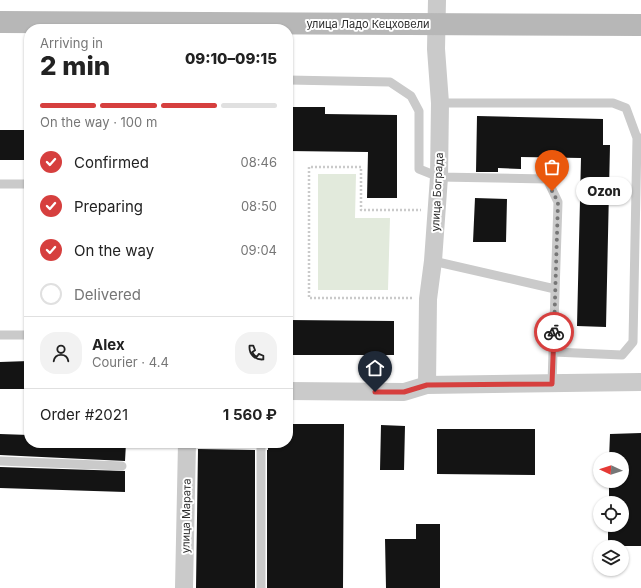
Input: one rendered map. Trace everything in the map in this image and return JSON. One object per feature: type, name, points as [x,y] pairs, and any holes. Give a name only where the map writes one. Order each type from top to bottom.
[{"type":"main road","name":"улица Ладо Кецховели","points":[[0,22],[98,24]]},
{"type":"main road","name":"улица Ладо Кецховели","points":[[293,25],[641,25]]},
{"type":"street","name":"улица Бограда","points":[[427,385],[428,299],[433,261],[439,177],[440,103],[436,49],[437,0]]},
{"type":"street","points":[[293,391],[404,392],[427,385],[641,382]]},
{"type":"street","name":"улица Марата","points":[[184,588],[187,448]]},
{"type":"lane","points":[[293,80],[390,82],[411,96],[419,111],[419,169],[439,177],[546,179],[558,202],[552,384]]},
{"type":"lane","points":[[440,103],[612,103],[626,108],[639,138],[632,342],[622,355],[554,352]]},
{"type":"lane","points":[[0,184],[24,184]]},
{"type":"lane","points":[[433,261],[555,289]]},
{"type":"lane","points":[[0,336],[24,335]]},
{"type":"lane","points":[[261,448],[261,588]]},
{"type":"lane","points":[[0,461],[122,466]]},
{"type":"path","points":[[428,299],[309,298],[309,167],[361,167],[361,210],[436,211]]},
{"type":"shaded area","points":[[318,174],[356,174],[355,218],[390,218],[388,290],[318,290]]},
{"type":"building","points":[[293,107],[325,107],[325,114],[397,115],[397,198],[367,198],[368,152],[293,151]]},
{"type":"building","points":[[477,116],[603,119],[603,145],[610,145],[606,327],[577,326],[581,158],[521,157],[521,169],[498,168],[498,172],[476,172]]},
{"type":"building","points":[[0,130],[24,130],[24,160],[0,160]]},
{"type":"building","points":[[475,198],[507,199],[506,242],[473,242]]},
{"type":"building","points":[[293,320],[394,321],[394,355],[293,355]]},
{"type":"building","points":[[24,361],[24,389],[0,389],[0,362]]},
{"type":"building","points":[[293,424],[344,424],[343,588],[267,588],[268,448],[293,448]]},
{"type":"building","points":[[381,425],[405,426],[404,470],[380,470]]},
{"type":"building","points":[[437,429],[535,429],[535,475],[437,474]]},
{"type":"building","points":[[641,433],[641,546],[629,546],[629,540],[608,540],[608,532],[629,532],[629,496],[609,496],[609,488],[629,488],[629,452],[609,452],[610,434]]},
{"type":"building","points":[[0,434],[24,435],[24,448],[126,448],[125,461],[0,455]]},
{"type":"building","points":[[198,449],[255,450],[255,588],[196,588]]},
{"type":"building","points":[[0,467],[125,471],[125,492],[0,488]]},
{"type":"building","points":[[416,524],[440,524],[440,588],[386,588],[385,539],[416,539]]},
{"type":"way so far","points":[[552,191],[558,202],[554,332]]},
{"type":"place","name":"Ozon","points":[[552,191]]},
{"type":"route","points":[[375,392],[404,392],[427,385],[552,384],[554,332]]}]
